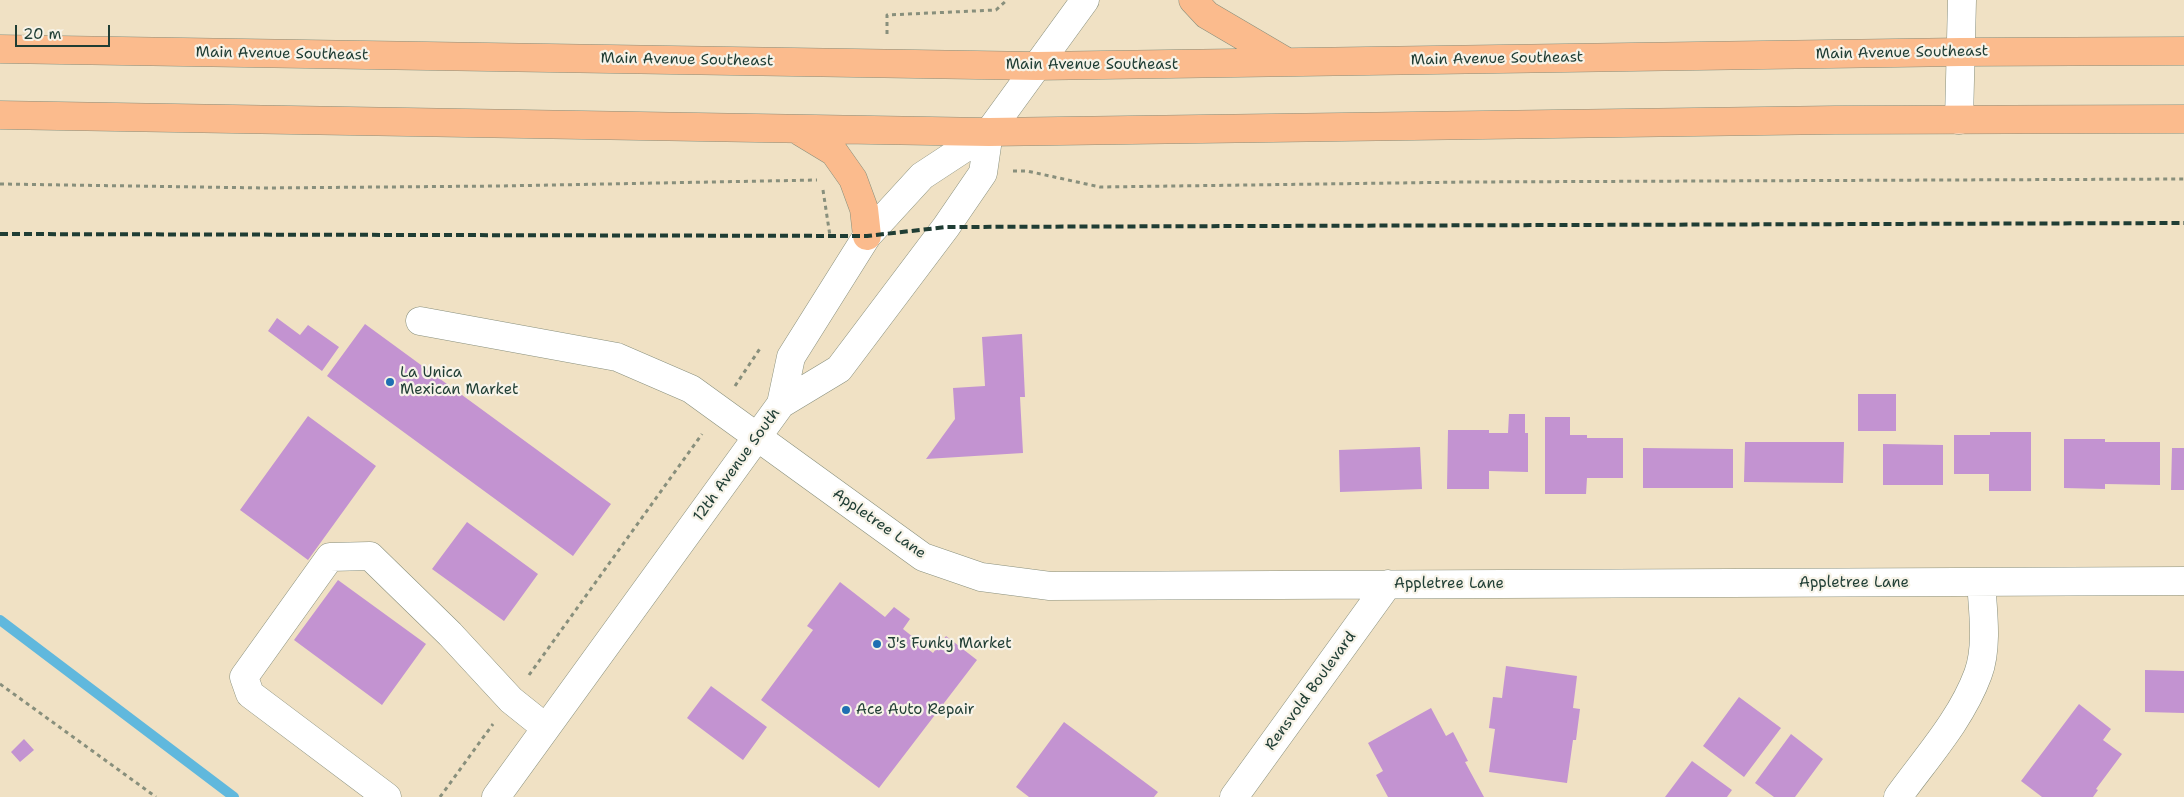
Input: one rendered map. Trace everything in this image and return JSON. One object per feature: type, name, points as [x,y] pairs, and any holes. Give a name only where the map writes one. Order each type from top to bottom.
[{"type":"main road","points":[[1193,0],[1206,15],[1287,62]]},
{"type":"main road","name":"Main Avenue Southeast","points":[[0,49],[1037,66],[1961,52],[2184,51]]},
{"type":"main road","points":[[0,115],[989,132],[2184,119]]},
{"type":"main road","points":[[794,128],[834,152],[854,179],[864,209],[867,236]]},
{"type":"street","name":"12th Avenue South","points":[[496,797],[781,404],[839,369],[946,227],[984,173],[989,132],[1085,0]]},
{"type":"street","points":[[1959,120],[1962,0]]},
{"type":"street","points":[[781,404],[791,357],[867,236],[922,176],[989,132]]},
{"type":"street","name":"Appletree Lane","points":[[420,322],[617,357],[691,388],[923,557],[981,577],[1050,586],[2184,582]]},
{"type":"street","points":[[387,797],[250,694],[244,677],[330,557],[370,556],[450,634],[511,700],[546,728]]},
{"type":"street","points":[[1898,797],[1957,717],[1978,673],[1984,633],[1981,582]]},
{"type":"street","name":"Rensvold Boulevard","points":[[1234,797],[1388,584]]},
{"type":"path","points":[[887,15],[996,10],[1007,0]]},
{"type":"path","points":[[1027,171],[1100,187],[1478,182],[2184,179]]},
{"type":"path","points":[[0,184],[275,188],[821,180]]},
{"type":"path","points":[[823,189],[830,236],[825,244]]},
{"type":"path","points":[[440,797],[719,409],[765,341]]},
{"type":"path","points":[[0,684],[156,797]]},
{"type":"building","points":[[277,318],[300,335],[308,325],[339,347],[322,371],[268,331]]},
{"type":"building","points":[[365,324],[611,504],[573,556],[327,376]]},
{"type":"building","points":[[1022,334],[1025,397],[1020,397],[1023,453],[926,459],[955,419],[953,388],[985,386],[982,337]]},
{"type":"building","points":[[1858,394],[1896,394],[1896,431],[1858,431]]},
{"type":"building","points":[[1509,414],[1525,414],[1525,433],[1528,433],[1528,472],[1489,471],[1489,489],[1447,489],[1448,430],[1489,430],[1489,433],[1508,433]]},
{"type":"building","points":[[308,416],[376,466],[308,560],[240,510]]},
{"type":"building","points":[[1545,417],[1570,417],[1570,435],[1587,435],[1587,438],[1623,438],[1623,478],[1587,478],[1586,494],[1545,494]]},
{"type":"building","points":[[1990,432],[2031,432],[2031,491],[1989,491],[1989,474],[1954,474],[1954,435],[1990,435]]},
{"type":"building","points":[[2064,439],[2105,439],[2105,442],[2160,442],[2160,485],[2105,484],[2105,489],[2064,488]]},
{"type":"building","points":[[1745,442],[1844,442],[1843,483],[1744,482]]},
{"type":"building","points":[[1883,444],[1943,445],[1943,485],[1883,485]]},
{"type":"building","points":[[1420,447],[1422,489],[1340,492],[1339,450]]},
{"type":"building","points":[[1643,448],[1733,449],[1733,488],[1643,488]]},
{"type":"building","points":[[2172,448],[2184,448],[2184,490],[2171,490]]},
{"type":"building","points":[[467,522],[538,574],[504,621],[432,569]]},
{"type":"building","points":[[338,580],[426,644],[382,705],[294,640]]},
{"type":"building","points":[[840,582],[885,617],[894,607],[910,619],[903,629],[933,653],[946,636],[977,660],[879,788],[761,700],[813,630],[807,626]]},
{"type":"building","points":[[1506,666],[1577,676],[1573,708],[1580,709],[1576,740],[1573,740],[1567,783],[1489,772],[1495,729],[1489,728],[1493,697],[1502,698]]},
{"type":"building","points":[[2145,670],[2184,671],[2184,713],[2145,712]]},
{"type":"building","points":[[711,686],[767,727],[743,760],[687,718]]},
{"type":"building","points":[[1739,697],[1781,728],[1744,777],[1703,746]]},
{"type":"building","points":[[2079,704],[2111,729],[2103,740],[2122,754],[2096,789],[2098,790],[2093,797],[2042,797],[2021,781]]},
{"type":"building","points":[[1431,708],[1446,736],[1453,732],[1468,761],[1465,762],[1484,797],[1388,797],[1376,775],[1383,771],[1368,743]]},
{"type":"building","points":[[1064,722],[1158,792],[1154,797],[1029,797],[1016,787]]},
{"type":"building","points":[[1791,734],[1823,759],[1795,797],[1774,797],[1755,783]]},
{"type":"building","points":[[24,739],[34,750],[20,762],[11,752]]},
{"type":"building","points":[[1692,761],[1732,790],[1727,797],[1665,797]]},
{"type":"waterway","points":[[0,620],[234,797]]},
{"type":"railway","points":[[0,234],[867,236],[946,227],[2184,223]]},
{"type":"place","name":"La Unica Mexican Market","points":[[390,382]]},
{"type":"place","name":"J's Funky Market","points":[[877,644]]},
{"type":"place","name":"Ace Auto Repair","points":[[846,710]]}]
